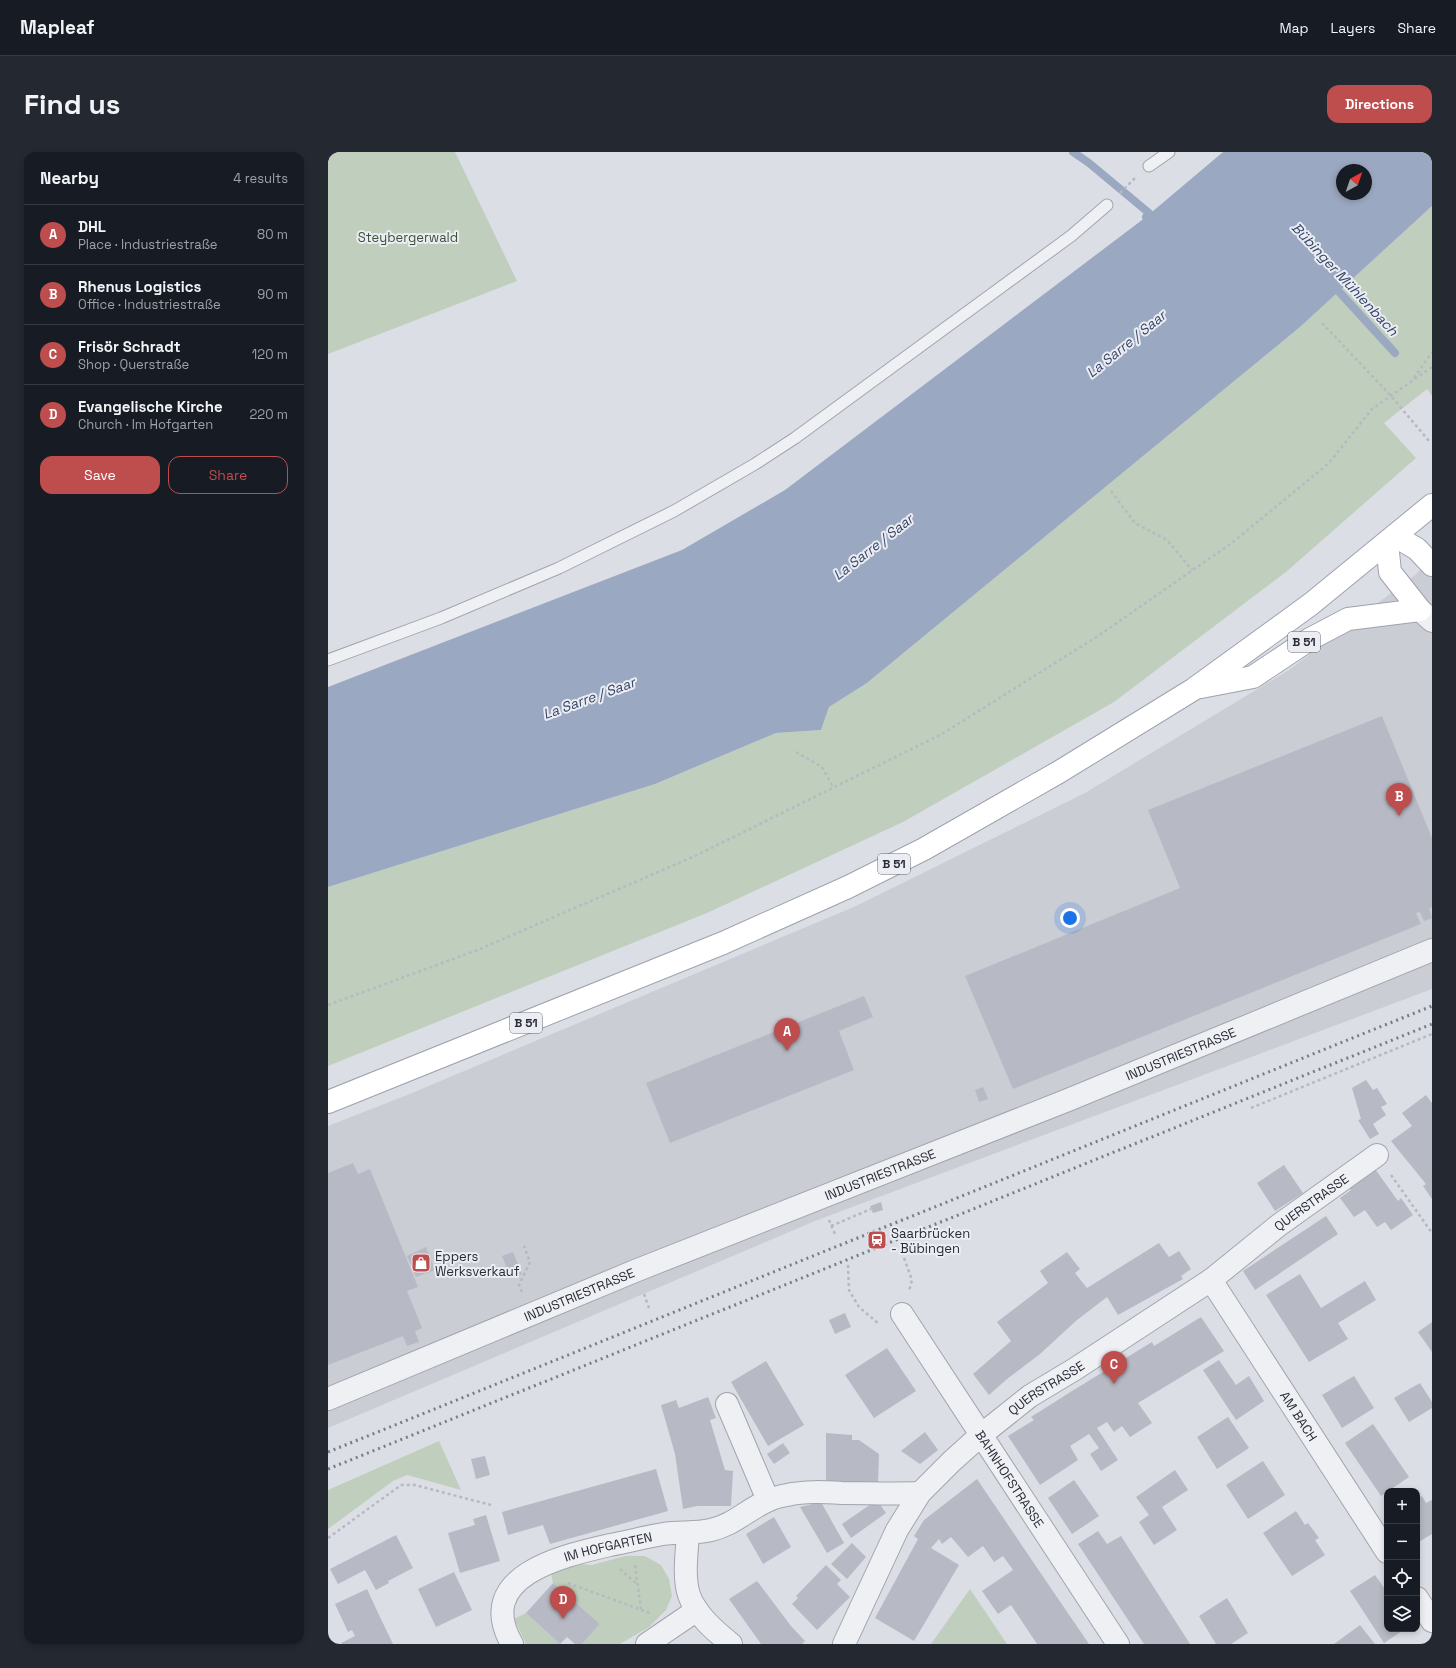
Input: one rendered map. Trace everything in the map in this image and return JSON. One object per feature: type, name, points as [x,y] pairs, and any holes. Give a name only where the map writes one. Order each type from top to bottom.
[{"type":"main road","name":"B 51","points":[[328,1102],[723,943],[848,887],[924,849],[1003,805],[1194,688],[1311,604],[1432,505]]},
{"type":"main road","points":[[1426,616],[1390,572],[1391,539],[1417,549],[1432,565]]},
{"type":"main road","name":"B 51","points":[[1194,688],[1253,677],[1310,639],[1348,619],[1426,616]]},
{"type":"street","name":"INDUSTRIESTRASSE","points":[[328,1399],[820,1196],[1075,1097],[1432,950]]},
{"type":"street","name":"QUERSTRASSE","points":[[844,1644],[897,1530],[920,1493],[952,1461],[981,1435],[1030,1396],[1075,1369],[1211,1280],[1279,1225],[1377,1156]]},
{"type":"street","name":"AM BACH","points":[[1211,1280],[1384,1547]]},
{"type":"street","name":"BAHNHOFSTRASSE","points":[[902,1314],[1118,1644]]},
{"type":"street","points":[[727,1404],[768,1500]]},
{"type":"street","name":"IM HOFGARTEN","points":[[512,1644],[507,1635],[502,1607],[507,1595],[514,1584],[531,1571],[549,1562],[581,1552],[664,1534],[711,1530],[729,1524],[768,1500],[788,1495],[806,1493],[920,1493]]},
{"type":"street","points":[[688,1533],[686,1577],[689,1594],[697,1610],[713,1629],[731,1644]]},
{"type":"street","points":[[1420,1603],[1432,1621]]},
{"type":"street","points":[[647,1644],[697,1610]]},
{"type":"lane","points":[[1149,166],[1168,152]]},
{"type":"lane","points":[[328,660],[441,618],[559,568],[674,511],[755,464],[837,409],[1071,236],[1106,205]]},
{"type":"path","points":[[1106,205],[1149,166]]},
{"type":"path","points":[[1322,323],[1391,396],[1429,441]]},
{"type":"path","points":[[1413,380],[1432,352]]},
{"type":"path","points":[[328,1005],[480,949],[695,856],[942,734],[1098,636],[1233,542],[1329,463],[1372,409],[1432,367]]},
{"type":"path","points":[[1111,491],[1135,523],[1167,540],[1192,570]]},
{"type":"path","points":[[796,752],[822,767],[833,787]]},
{"type":"path","points":[[1251,1108],[1432,1034]]},
{"type":"path","points":[[1407,1198],[1432,1233]]},
{"type":"path","points":[[831,1226],[871,1209]]},
{"type":"path","points":[[828,1217],[835,1234]]},
{"type":"path","points":[[524,1246],[530,1262],[519,1285],[529,1315]]},
{"type":"path","points":[[902,1314],[912,1280],[904,1258]]},
{"type":"path","points":[[848,1265],[849,1290],[859,1307],[882,1326]]},
{"type":"path","points":[[647,1302],[649,1308]]},
{"type":"path","points":[[328,1538],[401,1485],[415,1485],[491,1505]]},
{"type":"path","points":[[568,1583],[640,1609],[634,1563]]},
{"type":"path","points":[[620,1568],[637,1584]]},
{"type":"shaded area","points":[[1432,558],[1432,989],[815,1221],[328,1428],[328,1126],[412,1093],[856,906],[1085,793],[1289,670],[1416,574]]},
{"type":"green space","name":"Steybergerwald","points":[[328,152],[455,152],[517,281],[328,354]]},
{"type":"green space","points":[[1432,206],[1432,396],[1427,389],[1384,423],[1416,458],[1286,572],[1114,702],[903,822],[707,913],[328,1066],[328,887],[655,784],[776,733],[821,730],[829,707],[867,683],[1300,327]]},
{"type":"green space","points":[[439,1441],[461,1490],[407,1475],[393,1481],[328,1529],[328,1490]]},
{"type":"green space","points":[[625,1556],[645,1556],[661,1565],[669,1579],[672,1596],[666,1610],[649,1627],[620,1644],[582,1644],[600,1624],[553,1583],[551,1573],[567,1566],[580,1564],[592,1565]]},
{"type":"green space","points":[[970,1589],[1007,1644],[931,1644]]},
{"type":"green space","points":[[526,1613],[560,1644],[526,1644],[514,1619]]},
{"type":"water","name":"La Sarre / Saar","points":[[1223,152],[1432,152],[1432,206],[1300,327],[867,683],[829,707],[821,730],[776,733],[655,784],[328,887],[328,687],[682,550],[785,490],[1146,217]]},
{"type":"building","points":[[1382,716],[1432,838],[1432,907],[1429,908],[1432,918],[1424,921],[1420,912],[1416,913],[1421,924],[1013,1089],[965,976],[1180,888],[1148,810]]},
{"type":"building","points":[[864,996],[873,1017],[839,1031],[854,1070],[670,1143],[646,1083]]},
{"type":"building","points":[[1366,1080],[1373,1090],[1377,1088],[1387,1104],[1381,1107],[1386,1115],[1373,1124],[1379,1134],[1370,1139],[1358,1120],[1361,1119],[1352,1088]]},
{"type":"building","points":[[983,1087],[988,1099],[979,1102],[975,1090]]},
{"type":"building","points":[[1426,1095],[1432,1103],[1432,1199],[1423,1186],[1426,1184],[1391,1141],[1412,1126],[1402,1113]]},
{"type":"building","points":[[353,1163],[358,1174],[370,1169],[418,1287],[407,1291],[422,1328],[415,1331],[419,1342],[407,1346],[403,1336],[328,1365],[328,1173]]},
{"type":"building","points":[[1284,1165],[1303,1193],[1275,1211],[1257,1183]]},
{"type":"building","points":[[1375,1169],[1398,1201],[1401,1198],[1413,1215],[1391,1230],[1385,1222],[1377,1227],[1365,1210],[1354,1217],[1340,1198],[1351,1190],[1349,1187]]},
{"type":"building","points":[[881,1202],[883,1210],[873,1213],[870,1206]]},
{"type":"building","points":[[1326,1216],[1338,1234],[1255,1290],[1243,1271]]},
{"type":"building","points":[[1159,1243],[1169,1257],[1179,1251],[1191,1269],[1181,1276],[1183,1279],[1118,1315],[1107,1297],[1077,1320],[1040,1354],[989,1395],[973,1374],[1011,1341],[997,1322],[1048,1283],[1040,1271],[1067,1252],[1080,1269],[1075,1273],[1087,1288]]},
{"type":"building","points":[[426,1247],[435,1270],[416,1277],[407,1256]]},
{"type":"building","points":[[513,1252],[522,1274],[511,1278],[502,1256]]},
{"type":"building","points":[[1300,1274],[1321,1308],[1365,1281],[1376,1300],[1338,1323],[1348,1339],[1309,1362],[1266,1295]]},
{"type":"building","points":[[845,1313],[851,1327],[835,1334],[829,1320]]},
{"type":"building","points":[[1201,1317],[1224,1351],[1138,1403],[1152,1423],[1130,1437],[1122,1426],[1114,1432],[1107,1422],[1097,1428],[1118,1460],[1101,1471],[1090,1454],[1099,1448],[1089,1434],[1070,1446],[1078,1460],[1040,1485],[1008,1436],[1034,1420],[1031,1417],[1072,1391],[1152,1342],[1154,1346]]},
{"type":"building","points":[[1432,1322],[1432,1352],[1418,1332]]},
{"type":"building","points":[[887,1348],[916,1391],[874,1418],[845,1375]]},
{"type":"building","points":[[1219,1360],[1236,1385],[1249,1376],[1264,1401],[1236,1420],[1203,1370]]},
{"type":"building","points":[[766,1361],[804,1425],[768,1446],[731,1382]]},
{"type":"building","points":[[1354,1376],[1374,1408],[1342,1428],[1322,1395]]},
{"type":"building","points":[[1420,1383],[1432,1402],[1432,1408],[1409,1422],[1394,1398]]},
{"type":"building","points":[[708,1397],[716,1418],[710,1420],[725,1470],[733,1471],[731,1506],[697,1506],[683,1509],[675,1454],[661,1405],[676,1400],[679,1408]]},
{"type":"building","points":[[1228,1417],[1249,1448],[1217,1469],[1197,1437]]},
{"type":"building","points":[[1373,1424],[1409,1477],[1393,1488],[1384,1488],[1384,1494],[1381,1496],[1345,1443]]},
{"type":"building","points":[[925,1432],[938,1450],[920,1464],[901,1451]]},
{"type":"building","points":[[826,1433],[852,1435],[852,1440],[859,1440],[879,1454],[878,1484],[826,1483]]},
{"type":"building","points":[[783,1443],[790,1453],[774,1464],[767,1454]]},
{"type":"building","points":[[485,1456],[490,1475],[476,1479],[471,1459]]},
{"type":"building","points":[[1263,1461],[1285,1495],[1248,1519],[1226,1485]]},
{"type":"building","points":[[656,1469],[668,1511],[550,1544],[543,1525],[508,1535],[502,1512]]},
{"type":"building","points":[[1175,1470],[1188,1490],[1162,1507],[1177,1530],[1154,1545],[1139,1522],[1149,1515],[1136,1497]]},
{"type":"building","points":[[977,1479],[1089,1644],[1037,1644],[1011,1605],[998,1614],[982,1591],[1013,1570],[1003,1556],[994,1562],[983,1546],[968,1557],[951,1537],[942,1544],[939,1539],[931,1548],[959,1565],[914,1641],[875,1618],[918,1539],[914,1536],[924,1520]]},
{"type":"building","points":[[1074,1480],[1099,1516],[1072,1534],[1048,1498]]},
{"type":"building","points":[[1422,1496],[1426,1503],[1432,1500],[1432,1534],[1420,1541],[1420,1524],[1420,1497]]},
{"type":"building","points":[[877,1500],[886,1513],[851,1538],[842,1524]]},
{"type":"building","points":[[821,1502],[844,1543],[827,1553],[800,1507]]},
{"type":"building","points":[[1296,1511],[1305,1525],[1308,1523],[1319,1538],[1315,1540],[1325,1555],[1292,1576],[1263,1533]]},
{"type":"building","points":[[486,1515],[500,1561],[460,1573],[448,1533],[475,1525],[473,1519]]},
{"type":"building","points":[[774,1517],[791,1547],[763,1564],[746,1534]]},
{"type":"building","points":[[1098,1531],[1107,1544],[1121,1536],[1190,1644],[1144,1644],[1078,1544]]},
{"type":"building","points":[[396,1535],[413,1568],[388,1581],[389,1583],[376,1590],[365,1570],[338,1584],[330,1569]]},
{"type":"building","points":[[852,1543],[866,1557],[847,1579],[831,1564]]},
{"type":"building","points":[[826,1565],[841,1580],[837,1584],[850,1597],[817,1630],[792,1604],[798,1598],[796,1596]]},
{"type":"building","points":[[454,1572],[472,1610],[436,1627],[418,1589]]},
{"type":"building","points":[[1375,1575],[1384,1588],[1384,1632],[1400,1632],[1384,1643],[1350,1591]]},
{"type":"building","points":[[757,1581],[791,1626],[805,1641],[802,1644],[761,1644],[729,1599]]},
{"type":"building","points":[[553,1583],[600,1624],[582,1644],[575,1644],[567,1637],[560,1644],[526,1613]]},
{"type":"building","points":[[367,1589],[393,1644],[341,1643],[355,1636],[352,1630],[348,1632],[335,1604]]},
{"type":"building","points":[[1227,1598],[1248,1633],[1231,1644],[1216,1644],[1199,1616]]},
{"type":"building","points":[[1360,1625],[1375,1644],[1334,1644]]},
{"type":"waterway","points":[[1073,152],[1089,163],[1149,213],[1146,217],[1153,225]]},
{"type":"waterway","name":"Bübinger Mühlenbach","points":[[1332,284],[1395,353]]},
{"type":"railway","points":[[328,1452],[1432,1006]]},
{"type":"railway","points":[[328,1469],[1432,1024]]},
{"type":"place","name":"Rhenus Logistics","points":[[1399,816]]},
{"type":"place","name":"DHL","points":[[787,1051]]},
{"type":"place","name":"Saarbrücken - Bübingen","points":[[877,1240]]},
{"type":"place","name":"Eppers Werksverkauf","points":[[421,1263]]},
{"type":"place","name":"Frisör Schradt","points":[[1114,1384]]},
{"type":"place","name":"Evangelische Kirche","points":[[563,1619]]}]
